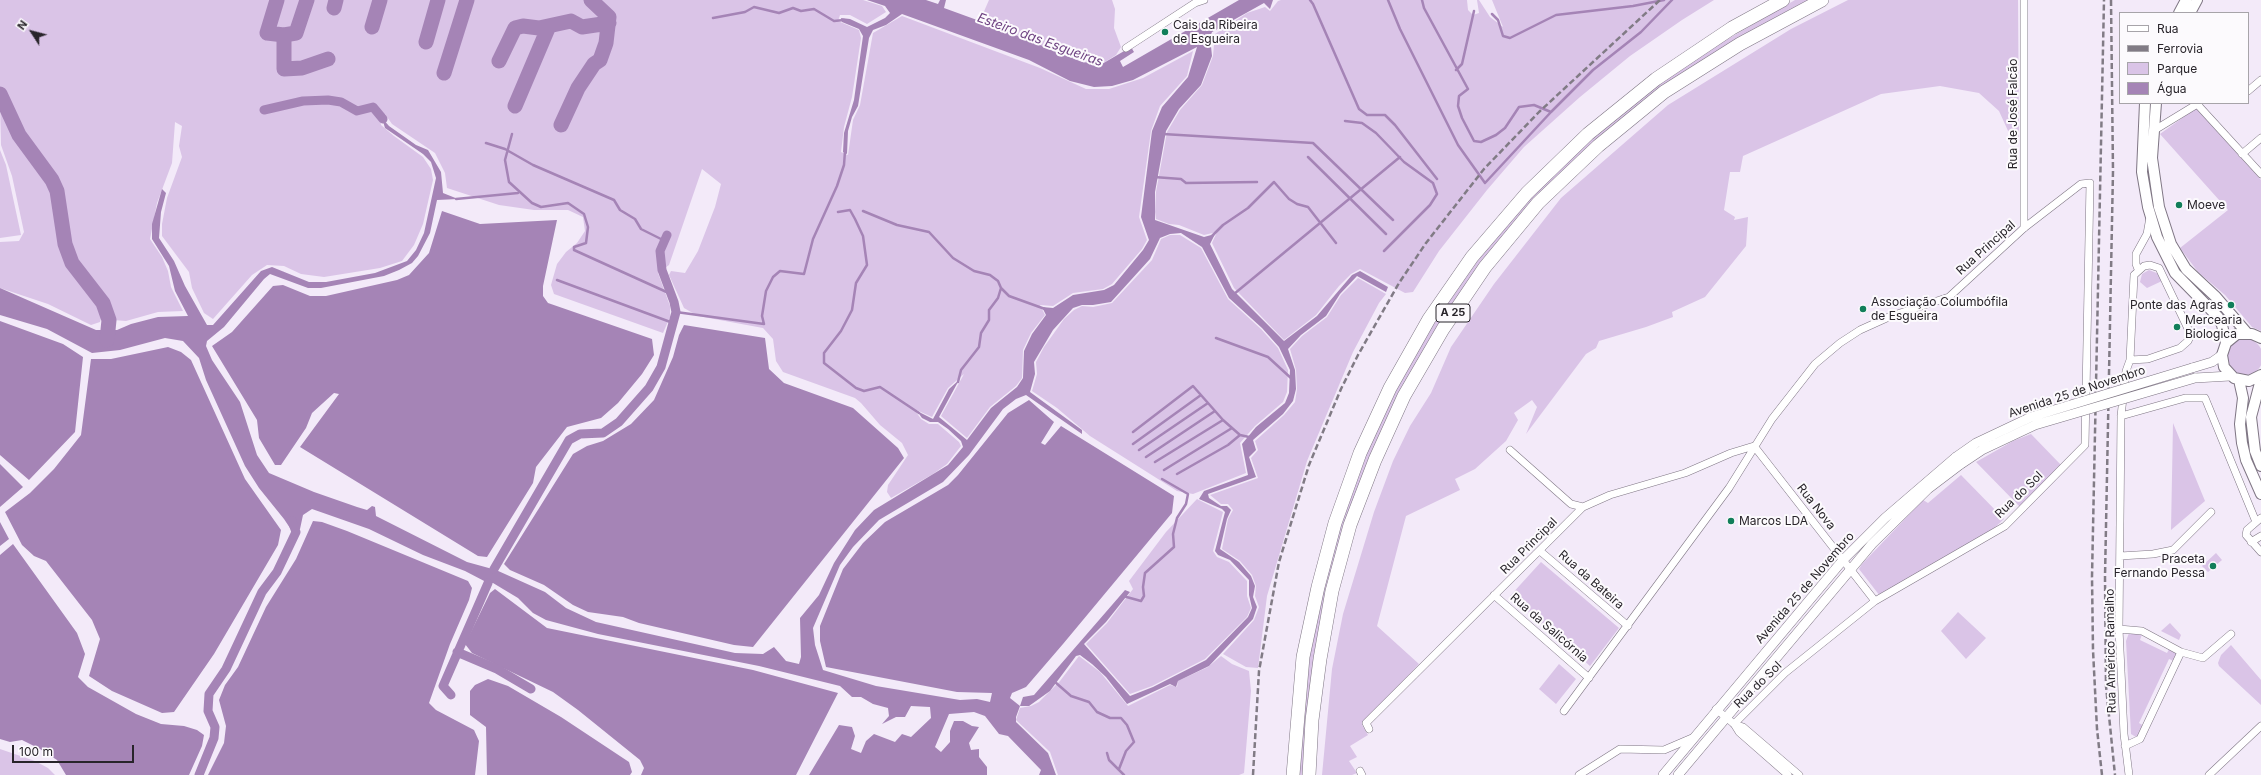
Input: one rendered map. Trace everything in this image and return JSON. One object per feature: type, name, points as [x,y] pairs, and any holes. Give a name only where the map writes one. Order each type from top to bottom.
[{"type":"highway","name":"A 25","points":[[1292,775],[1303,657],[1318,587],[1335,523],[1360,453],[1387,395],[1429,318],[1472,258],[1517,205],[1588,134],[1656,79],[1732,28],[1784,0]]},
{"type":"highway","name":"A 25","points":[[1309,775],[1312,720],[1320,659],[1332,591],[1350,526],[1375,460],[1404,396],[1443,329],[1485,267],[1538,203],[1598,146],[1664,92],[1740,44],[1822,0]]},
{"type":"main road","points":[[2180,12],[2186,0]]},
{"type":"main road","points":[[2191,12],[2197,0]]},
{"type":"main road","points":[[2145,104],[2142,172],[2150,215],[2164,255],[2184,284],[2215,312],[2222,325],[2226,343]]},
{"type":"main road","points":[[2156,104],[2152,158],[2154,180],[2159,207],[2171,244],[2186,270],[2216,297],[2247,333],[2261,338]]},
{"type":"main road","points":[[2247,333],[2233,336],[2226,343],[2222,355],[2224,367],[2234,378],[2244,398],[2240,424],[2242,443],[2246,460],[2261,494]]},
{"type":"main road","points":[[2234,378],[2249,381],[2261,375]]},
{"type":"main road","points":[[2261,379],[2251,417],[2255,451],[2261,466]]},
{"type":"street","points":[[1126,48],[1194,2],[1204,0]]},
{"type":"street","name":"Rua de José Falcão","points":[[2024,0],[2024,228]]},
{"type":"street","points":[[2249,90],[2261,80]]},
{"type":"street","points":[[2153,131],[2198,104],[2261,174]]},
{"type":"street","points":[[2242,154],[2261,138]]},
{"type":"street","name":"Rua Principal","points":[[1564,711],[1729,488],[1772,419],[1815,364],[1840,343],[1860,330],[1891,316],[1949,297],[2024,228],[2081,184],[2090,183]]},
{"type":"street","name":"Rua do Sol","points":[[1734,724],[1785,672],[1875,601],[2005,526],[2085,445],[2090,183]]},
{"type":"street","name":"Rua Américo Ramalho","points":[[2129,775],[2125,746],[2119,629],[2121,416],[2126,371],[2130,360],[2134,275],[2138,269],[2136,264],[2136,254],[2147,234],[2150,215]]},
{"type":"street","points":[[2138,269],[2150,265],[2175,273]]},
{"type":"street","points":[[2130,360],[2148,359],[2180,348],[2188,341],[2191,335],[2159,268]]},
{"type":"street","name":"Avenida 25 de Novembro","points":[[1678,775],[1850,568],[1872,544],[1976,442],[2031,416],[2212,362],[2222,355]]},
{"type":"street","name":"Avenida 25 de Novembro","points":[[1663,775],[1716,709],[1843,560],[1885,518],[1959,460],[2035,425],[2195,378],[2234,378]]},
{"type":"street","points":[[2121,416],[2185,398],[2205,398],[2258,520],[2247,530],[2246,535],[2261,552]]},
{"type":"street","name":"Rua Principal","points":[[1369,729],[1366,723],[1584,507],[1610,495],[1685,473],[1731,453],[1754,446]]},
{"type":"street","name":"Rua Nova","points":[[1754,446],[1875,601]]},
{"type":"street","points":[[1510,450],[1571,504],[1584,507]]},
{"type":"street","points":[[2120,556],[2153,554],[2173,550],[2211,512]]},
{"type":"street","points":[[2251,542],[2261,536]]},
{"type":"street","name":"Rua da Bateira","points":[[1540,551],[1628,626]]},
{"type":"street","name":"Rua da Salicórnia","points":[[1494,595],[1589,678]]},
{"type":"street","points":[[2119,629],[2142,631],[2181,652],[2203,658],[2231,634]]},
{"type":"street","points":[[2125,746],[2140,740],[2181,652]]},
{"type":"street","points":[[1716,709],[1734,724],[1743,727],[1799,775]]},
{"type":"street","points":[[1734,724],[1739,732],[1788,775]]},
{"type":"street","points":[[2209,775],[2261,726]]},
{"type":"street","points":[[1579,775],[1620,749],[1664,750],[1692,738]]},
{"type":"green space","points":[[0,0],[863,0],[882,6],[886,12],[867,24],[850,15],[840,15],[838,21],[859,30],[861,38],[852,97],[844,127],[841,152],[848,155],[853,120],[860,105],[873,33],[902,16],[1040,68],[1086,89],[1109,89],[1143,78],[1193,51],[1187,76],[1160,106],[1151,131],[1139,217],[1147,240],[1142,249],[1112,284],[1103,289],[1073,293],[1053,306],[1040,305],[1045,315],[1031,333],[1023,350],[1022,378],[1016,386],[990,407],[967,438],[941,416],[964,374],[948,388],[932,417],[914,409],[921,419],[929,424],[938,424],[959,442],[961,446],[947,464],[933,474],[891,498],[887,492],[888,485],[908,455],[902,443],[880,425],[861,403],[855,398],[783,372],[776,361],[773,339],[763,328],[698,316],[684,308],[669,275],[671,271],[685,273],[698,251],[715,207],[721,184],[702,169],[669,265],[658,273],[670,306],[670,317],[663,333],[554,294],[551,285],[557,264],[566,252],[577,243],[585,231],[583,217],[568,210],[534,210],[499,205],[447,188],[445,173],[435,153],[392,124],[385,114],[380,117],[381,125],[423,157],[431,169],[433,180],[423,224],[414,245],[402,261],[380,268],[324,277],[301,274],[284,266],[267,265],[252,275],[213,319],[204,313],[192,288],[189,272],[162,236],[162,224],[167,198],[182,157],[179,146],[182,126],[175,122],[172,163],[157,203],[150,239],[162,257],[168,271],[171,287],[183,311],[158,312],[126,321],[113,320],[107,303],[71,254],[67,221],[58,185],[23,138],[0,87]]},
{"type":"green space","points":[[989,0],[1112,0],[1115,9],[1114,28],[1121,47],[1116,55],[1102,64],[1082,61],[1049,50],[988,23],[982,16]]},
{"type":"green space","points":[[1467,0],[1468,10],[1473,15],[1479,13],[1477,0],[1479,0],[1490,17],[1503,27],[1492,0],[1714,0],[1630,56],[1580,97],[1524,147],[1487,190],[1439,251],[1413,292],[1405,293],[1360,269],[1351,274],[1339,286],[1316,315],[1284,340],[1234,288],[1212,243],[1217,232],[1204,235],[1179,225],[1169,224],[1156,219],[1155,212],[1156,192],[1167,132],[1180,110],[1202,85],[1213,56],[1215,34],[1247,13],[1265,7],[1270,11],[1278,1]]},
{"type":"green space","points":[[1795,0],[1809,0],[1746,34],[1593,144],[1433,333],[1391,411],[1359,486],[1303,775],[1297,775],[1309,658],[1316,619],[1339,528],[1375,432],[1431,328],[1481,256],[1535,193],[1569,158],[1644,95],[1704,53]]},
{"type":"green space","points":[[1848,0],[2018,0],[2019,140],[2009,133],[1999,111],[1979,93],[1940,86],[1881,94],[1743,156],[1740,172],[1730,172],[1724,210],[1735,217],[1734,220],[1748,217],[1746,246],[1705,297],[1672,312],[1673,317],[1599,341],[1596,348],[1586,354],[1526,434],[1537,407],[1532,400],[1514,413],[1518,420],[1506,441],[1475,469],[1455,479],[1460,490],[1406,516],[1377,626],[1419,664],[1362,725],[1368,735],[1350,746],[1357,757],[1349,761],[1357,773],[1352,775],[1322,775],[1332,669],[1343,614],[1374,512],[1393,461],[1410,426],[1431,393],[1451,347],[1494,284],[1561,198],[1668,105],[1791,29]]},
{"type":"green space","points":[[0,100],[21,147],[30,160],[49,178],[57,198],[63,253],[77,278],[103,312],[100,322],[91,325],[48,304],[0,288],[0,242],[19,241],[24,232],[12,176],[1,145]]},
{"type":"green space","points":[[2196,108],[2261,180],[2261,331],[2252,327],[2225,295],[2198,272],[2180,248],[2228,210],[2160,134]]},
{"type":"green space","points":[[0,150],[6,165],[21,235],[0,238]]},
{"type":"green space","points":[[1170,235],[1180,235],[1201,248],[1228,299],[1261,329],[1278,348],[1288,370],[1287,392],[1283,402],[1255,426],[1240,443],[1246,473],[1193,494],[1177,491],[1090,436],[1057,408],[1032,391],[1037,374],[1036,362],[1044,347],[1064,319],[1074,310],[1082,306],[1093,307],[1112,303],[1152,260],[1161,239]]},
{"type":"green space","points":[[2149,270],[2159,274],[2162,281],[2147,288],[2140,282],[2142,274]]},
{"type":"green space","points":[[1358,278],[1386,294],[1379,303],[1353,352],[1307,461],[1267,596],[1258,668],[1246,667],[1223,654],[1254,620],[1259,607],[1255,596],[1256,586],[1252,575],[1240,561],[1222,549],[1228,519],[1233,510],[1228,504],[1221,504],[1210,495],[1258,478],[1251,458],[1258,450],[1255,441],[1284,415],[1295,402],[1297,389],[1296,370],[1290,349],[1302,336],[1327,317],[1341,295]]},
{"type":"green space","points":[[2249,339],[2258,344],[2262,350],[2262,364],[2258,370],[2252,374],[2238,374],[2232,370],[2228,364],[2228,350],[2232,344],[2238,340]]},
{"type":"green space","points":[[2173,423],[2205,501],[2171,530]]},
{"type":"green space","points":[[2031,434],[2062,466],[2020,507],[1976,462],[2013,441]]},
{"type":"green space","points":[[1961,475],[2004,519],[1990,532],[1880,596],[1859,569],[1862,564],[1923,500],[1928,503]]},
{"type":"green space","points":[[1197,499],[1223,512],[1213,551],[1217,557],[1229,562],[1247,581],[1247,596],[1251,608],[1247,617],[1205,659],[1152,686],[1130,694],[1086,644],[1107,623],[1133,589],[1129,581],[1166,532]]},
{"type":"green space","points":[[2216,553],[2222,560],[2208,572],[2202,566]]},
{"type":"green space","points":[[1541,562],[1619,628],[1590,666],[1510,596]]},
{"type":"green space","points":[[1958,612],[1986,638],[1966,659],[1941,631]]},
{"type":"green space","points":[[2170,623],[2181,635],[2179,640],[2161,631]]},
{"type":"green space","points":[[2129,633],[2142,634],[2140,640],[2167,653],[2170,647],[2176,652],[2177,655],[2174,661],[2169,659],[2139,723],[2144,726],[2140,736],[2136,737],[2131,734],[2126,641]]},
{"type":"green space","points":[[2231,645],[2261,680],[2261,705],[2219,666],[2218,663],[2221,655]]},
{"type":"green space","points":[[1079,656],[1100,672],[1128,706],[1170,685],[1177,687],[1178,681],[1208,667],[1221,656],[1232,664],[1249,671],[1251,691],[1244,773],[1239,775],[1058,775],[1050,752],[1016,720],[1020,708],[1031,706],[1039,702],[1060,681]]},
{"type":"green space","points":[[1559,664],[1576,679],[1556,704],[1539,689]]},
{"type":"green space","points":[[0,749],[35,761],[48,768],[55,775],[0,775]]},
{"type":"water","points":[[867,0],[926,0],[938,4],[940,0],[946,0],[944,8],[1082,62],[1102,64],[1131,47],[1134,52],[1120,61],[1123,67],[1239,0],[1273,0],[1270,9],[1264,3],[1212,32],[1210,37],[1212,56],[1201,85],[1179,109],[1166,131],[1155,192],[1155,220],[1204,237],[1215,234],[1210,244],[1232,289],[1284,341],[1317,316],[1352,275],[1360,271],[1388,287],[1386,292],[1357,276],[1340,294],[1326,316],[1301,335],[1288,349],[1295,370],[1296,389],[1293,401],[1283,414],[1253,440],[1256,450],[1249,457],[1256,477],[1208,494],[1209,498],[1221,506],[1227,506],[1231,510],[1227,519],[1220,549],[1239,562],[1251,576],[1255,586],[1253,597],[1257,607],[1253,619],[1209,666],[1178,681],[1176,687],[1170,684],[1127,704],[1106,677],[1080,655],[1076,656],[1050,691],[1029,706],[1020,706],[1016,717],[1016,722],[1048,753],[1056,775],[1039,775],[1041,770],[1008,736],[999,734],[985,716],[974,712],[949,714],[935,747],[941,752],[950,742],[950,731],[954,721],[963,721],[972,726],[979,727],[969,743],[971,750],[979,749],[979,757],[987,767],[987,775],[809,775],[839,725],[852,727],[855,736],[851,749],[861,753],[866,741],[874,734],[895,742],[902,734],[911,737],[931,718],[930,707],[911,706],[905,717],[896,717],[882,724],[889,716],[888,708],[873,704],[861,697],[852,697],[840,686],[759,666],[598,634],[546,620],[533,613],[518,598],[493,583],[488,583],[465,571],[423,555],[369,529],[312,509],[303,515],[300,529],[294,534],[259,488],[245,466],[206,380],[199,358],[183,341],[165,338],[120,350],[92,353],[47,329],[0,315],[0,288],[96,330],[117,330],[131,324],[158,317],[188,316],[175,291],[169,266],[152,239],[152,224],[162,189],[166,193],[161,212],[159,238],[174,261],[185,286],[207,325],[213,325],[261,271],[272,267],[309,282],[326,282],[375,273],[407,261],[416,250],[424,233],[436,178],[431,162],[423,154],[385,128],[382,118],[389,126],[416,145],[428,150],[441,172],[443,193],[458,199],[437,200],[430,233],[418,256],[412,263],[384,276],[321,288],[308,288],[270,274],[264,279],[224,327],[207,341],[206,346],[212,360],[240,402],[257,455],[269,473],[314,492],[357,507],[367,510],[372,506],[375,507],[376,516],[467,562],[496,570],[545,592],[566,608],[596,622],[735,653],[763,654],[774,647],[786,661],[799,664],[801,657],[800,618],[819,595],[834,563],[855,530],[874,510],[948,465],[963,447],[961,441],[948,429],[938,422],[930,422],[922,418],[917,411],[933,419],[949,389],[959,380],[939,417],[967,440],[991,408],[1017,387],[1023,378],[1024,351],[1032,334],[1046,315],[1042,307],[1053,308],[1073,295],[1104,290],[1114,285],[1143,250],[1149,240],[1141,217],[1152,131],[1162,107],[1188,77],[1197,47],[1133,80],[1112,86],[1094,87],[1070,81],[1029,60],[902,14],[886,25],[873,30],[869,38],[858,106],[852,117],[848,131],[847,154],[843,152],[844,133],[854,100],[863,36],[859,29],[842,22],[841,18],[850,19],[867,27],[885,18],[890,13],[885,6]],"holes":[[[1181,233],[1202,247],[1229,298],[1262,328],[1279,347],[1290,370],[1289,393],[1285,403],[1256,427],[1242,444],[1248,475],[1204,491],[1199,499],[1222,509],[1225,512],[1215,551],[1218,555],[1230,560],[1249,580],[1249,595],[1252,608],[1248,617],[1206,660],[1153,687],[1130,696],[1084,644],[1106,622],[1130,592],[1125,590],[1034,695],[1023,697],[1020,706],[1010,698],[1012,693],[1026,687],[1172,513],[1174,496],[1061,426],[1045,445],[1041,443],[1054,422],[1029,400],[1008,413],[958,475],[948,485],[885,522],[863,543],[843,569],[820,626],[820,641],[826,667],[957,692],[992,693],[990,702],[977,699],[960,700],[876,686],[823,670],[815,645],[813,628],[840,565],[853,547],[879,520],[943,482],[969,455],[1003,409],[1016,399],[1026,395],[1082,434],[1082,430],[1030,392],[1035,374],[1034,362],[1053,330],[1073,308],[1082,305],[1111,302],[1150,259],[1160,238],[1170,234]]]},
{"type":"water","points":[[442,211],[480,224],[557,220],[543,286],[543,296],[548,303],[652,339],[654,355],[642,374],[618,403],[601,418],[567,427],[536,467],[533,483],[487,557],[478,556],[300,447],[339,394],[334,393],[312,413],[306,428],[281,465],[275,465],[259,438],[257,420],[212,346],[232,332],[273,286],[283,285],[310,296],[326,296],[397,280],[409,275],[429,253]]},
{"type":"water","points":[[0,321],[63,344],[83,357],[75,432],[29,480],[0,455]]},
{"type":"water","points":[[684,325],[765,338],[769,369],[784,383],[853,408],[898,448],[904,458],[753,647],[734,645],[639,623],[623,617],[588,612],[573,605],[544,585],[510,570],[504,564],[573,454],[587,446],[603,441],[631,424],[654,400],[673,357],[679,335]]},
{"type":"water","points":[[168,347],[181,352],[191,360],[245,479],[281,530],[278,545],[214,654],[174,712],[162,713],[112,691],[89,676],[100,639],[92,620],[46,561],[34,556],[22,545],[5,512],[30,493],[54,469],[81,435],[91,359],[111,359]]},
{"type":"water","points":[[0,464],[23,487],[0,507]]},
{"type":"water","points":[[313,521],[322,522],[347,531],[468,581],[472,588],[469,600],[450,644],[429,703],[436,710],[474,730],[479,741],[475,775],[208,775],[224,743],[226,726],[219,700],[225,685],[238,667],[266,607],[296,559]]},
{"type":"water","points":[[0,522],[9,539],[0,546]]},
{"type":"water","points":[[13,544],[77,633],[85,654],[78,677],[88,687],[136,714],[161,724],[184,726],[197,730],[204,735],[202,746],[189,775],[66,775],[57,760],[40,749],[22,740],[10,742],[0,739],[0,555]]},
{"type":"water","points":[[495,589],[547,628],[753,670],[838,693],[796,775],[641,775],[644,768],[640,760],[578,710],[553,692],[472,653],[465,644],[490,593]]},
{"type":"water","points":[[488,679],[508,686],[561,717],[629,762],[632,772],[630,775],[487,775],[486,727],[470,715],[470,691],[475,685]]},
{"type":"waterway","points":[[277,0],[267,33],[284,35]]},
{"type":"waterway","points":[[307,0],[296,33],[284,35],[284,69],[302,68],[328,59]]},
{"type":"waterway","points":[[334,8],[336,0]]},
{"type":"waterway","points":[[372,27],[380,0]]},
{"type":"waterway","points":[[426,42],[438,0]]},
{"type":"waterway","points":[[444,73],[467,0]]},
{"type":"waterway","points":[[561,125],[578,88],[594,64],[600,60],[606,43],[609,17],[591,0]]},
{"type":"waterway","points":[[1310,0],[1359,109],[1367,115],[1385,115],[1395,125],[1437,179]]},
{"type":"waterway","points":[[1388,0],[1400,29],[1458,145],[1485,183],[1551,112]]},
{"type":"waterway","points":[[1422,0],[1424,8],[1468,89],[1459,96],[1458,106],[1462,118],[1474,141],[1481,142],[1496,135],[1505,128],[1519,107],[1534,105],[1551,112],[1593,70],[1641,32],[1672,0]]},
{"type":"waterway","points":[[1492,14],[1498,20],[1503,36],[1510,38],[1556,15],[1633,6],[1664,0]]},
{"type":"waterway","points":[[713,18],[745,12],[754,7],[779,13],[793,8],[801,11],[814,9],[834,21],[844,20]]},
{"type":"waterway","points":[[1456,70],[1462,64],[1474,11]]},
{"type":"waterway","points":[[499,61],[515,28],[523,26],[539,28],[571,21],[582,27],[609,23]]},
{"type":"waterway","points":[[515,106],[549,26]]},
{"type":"waterway","points":[[0,94],[19,135],[52,180],[57,191],[65,244],[72,263],[103,303],[109,320],[107,340]]},
{"type":"waterway","points":[[264,110],[303,101],[328,100],[341,102],[357,111],[373,107],[383,119]]},
{"type":"waterway","points":[[1345,121],[1362,123],[1376,133],[1404,162],[1433,183],[1437,194],[1430,205],[1384,251]]},
{"type":"waterway","points":[[512,134],[505,160],[509,182],[532,203],[541,207],[568,203],[584,214],[588,227],[586,243],[574,247],[574,250],[671,294]]},
{"type":"waterway","points":[[1163,134],[1313,143],[1393,220]]},
{"type":"waterway","points":[[486,143],[505,149],[533,165],[614,200],[620,210],[635,219],[641,229],[665,241]]},
{"type":"waterway","points":[[676,312],[764,324],[762,316],[766,291],[773,277],[780,271],[804,274],[813,239],[837,186],[844,165],[845,151]]},
{"type":"waterway","points":[[1308,157],[1386,234]]},
{"type":"waterway","points":[[1234,294],[1400,157]]},
{"type":"waterway","points":[[1154,177],[1181,179],[1186,183],[1257,182]]},
{"type":"waterway","points":[[1212,236],[1223,225],[1248,208],[1274,182],[1289,199],[1297,204],[1308,207],[1336,243]]},
{"type":"waterway","points":[[456,199],[518,193]]},
{"type":"waterway","points":[[838,212],[850,210],[855,219],[863,236],[867,265],[856,283],[852,310],[841,331],[824,353],[824,363],[856,388],[864,391],[880,387],[919,413]]},
{"type":"waterway","points":[[863,211],[897,225],[929,232],[953,258],[974,271],[990,275],[998,281],[1001,288],[1009,296],[1045,309]]},
{"type":"waterway","points":[[494,569],[569,440],[580,434],[603,433],[619,422],[649,388],[661,367],[676,312],[674,302],[662,270],[660,251],[667,235]]},
{"type":"waterway","points":[[557,280],[673,323]]},
{"type":"waterway","points":[[958,382],[961,370],[979,347],[981,333],[989,320],[989,310],[998,298],[1001,288]]},
{"type":"waterway","points":[[1216,338],[1268,357],[1292,379]]},
{"type":"waterway","points":[[1133,432],[1193,386],[1223,420],[1240,435],[1249,437]]},
{"type":"waterway","points":[[1133,444],[1201,395]]},
{"type":"waterway","points":[[1139,450],[1208,403]]},
{"type":"waterway","points":[[1146,457],[1215,411]]},
{"type":"waterway","points":[[1155,462],[1223,420]]},
{"type":"waterway","points":[[1164,470],[1232,428]]},
{"type":"waterway","points":[[1177,474],[1228,445],[1240,435]]},
{"type":"waterway","points":[[1123,596],[1141,601],[1144,596],[1143,587],[1145,573],[1174,547],[1173,534],[1177,518],[1186,504],[1188,494],[1162,479]]},
{"type":"waterway","points":[[199,775],[214,738],[215,727],[208,711],[209,694],[226,669],[262,592],[277,572],[296,532],[292,521]]},
{"type":"waterway","points":[[451,695],[443,686],[488,583]]},
{"type":"waterway","points":[[457,652],[497,669],[531,689]]},
{"type":"waterway","points":[[1055,682],[1071,696],[1089,702],[1097,712],[1110,718],[1121,718],[1127,725],[1134,742],[1126,751],[1119,769]]},
{"type":"waterway","points":[[1107,753],[1109,760],[1124,775]]},
{"type":"railway","points":[[1253,775],[1259,671],[1279,562],[1309,465],[1341,389],[1358,355],[1399,283],[1426,243],[1484,169],[1539,112],[1660,0]]},
{"type":"railway","points":[[2102,775],[2097,729],[2093,650],[2092,577],[2104,0]]},
{"type":"railway","points":[[2111,0],[2113,171],[2105,577],[2106,686],[2115,775]]},
{"type":"place","name":"Cais da Ribeira de Esgueira","points":[[1165,32]]},
{"type":"place","name":"Moeve","points":[[2179,205]]},
{"type":"place","name":"Ponte das Agras","points":[[2231,305]]},
{"type":"place","name":"Associação Columbófila de Esgueira","points":[[1863,309]]},
{"type":"place","name":"Mercearia Biologica","points":[[2177,327]]},
{"type":"place","name":"Marcos LDA","points":[[1731,521]]},
{"type":"place","name":"Praceta Fernando Pessa","points":[[2213,566]]},
{"type":"water label","name":"Esteiro das Esgueiras","points":[[1040,40]]}]
